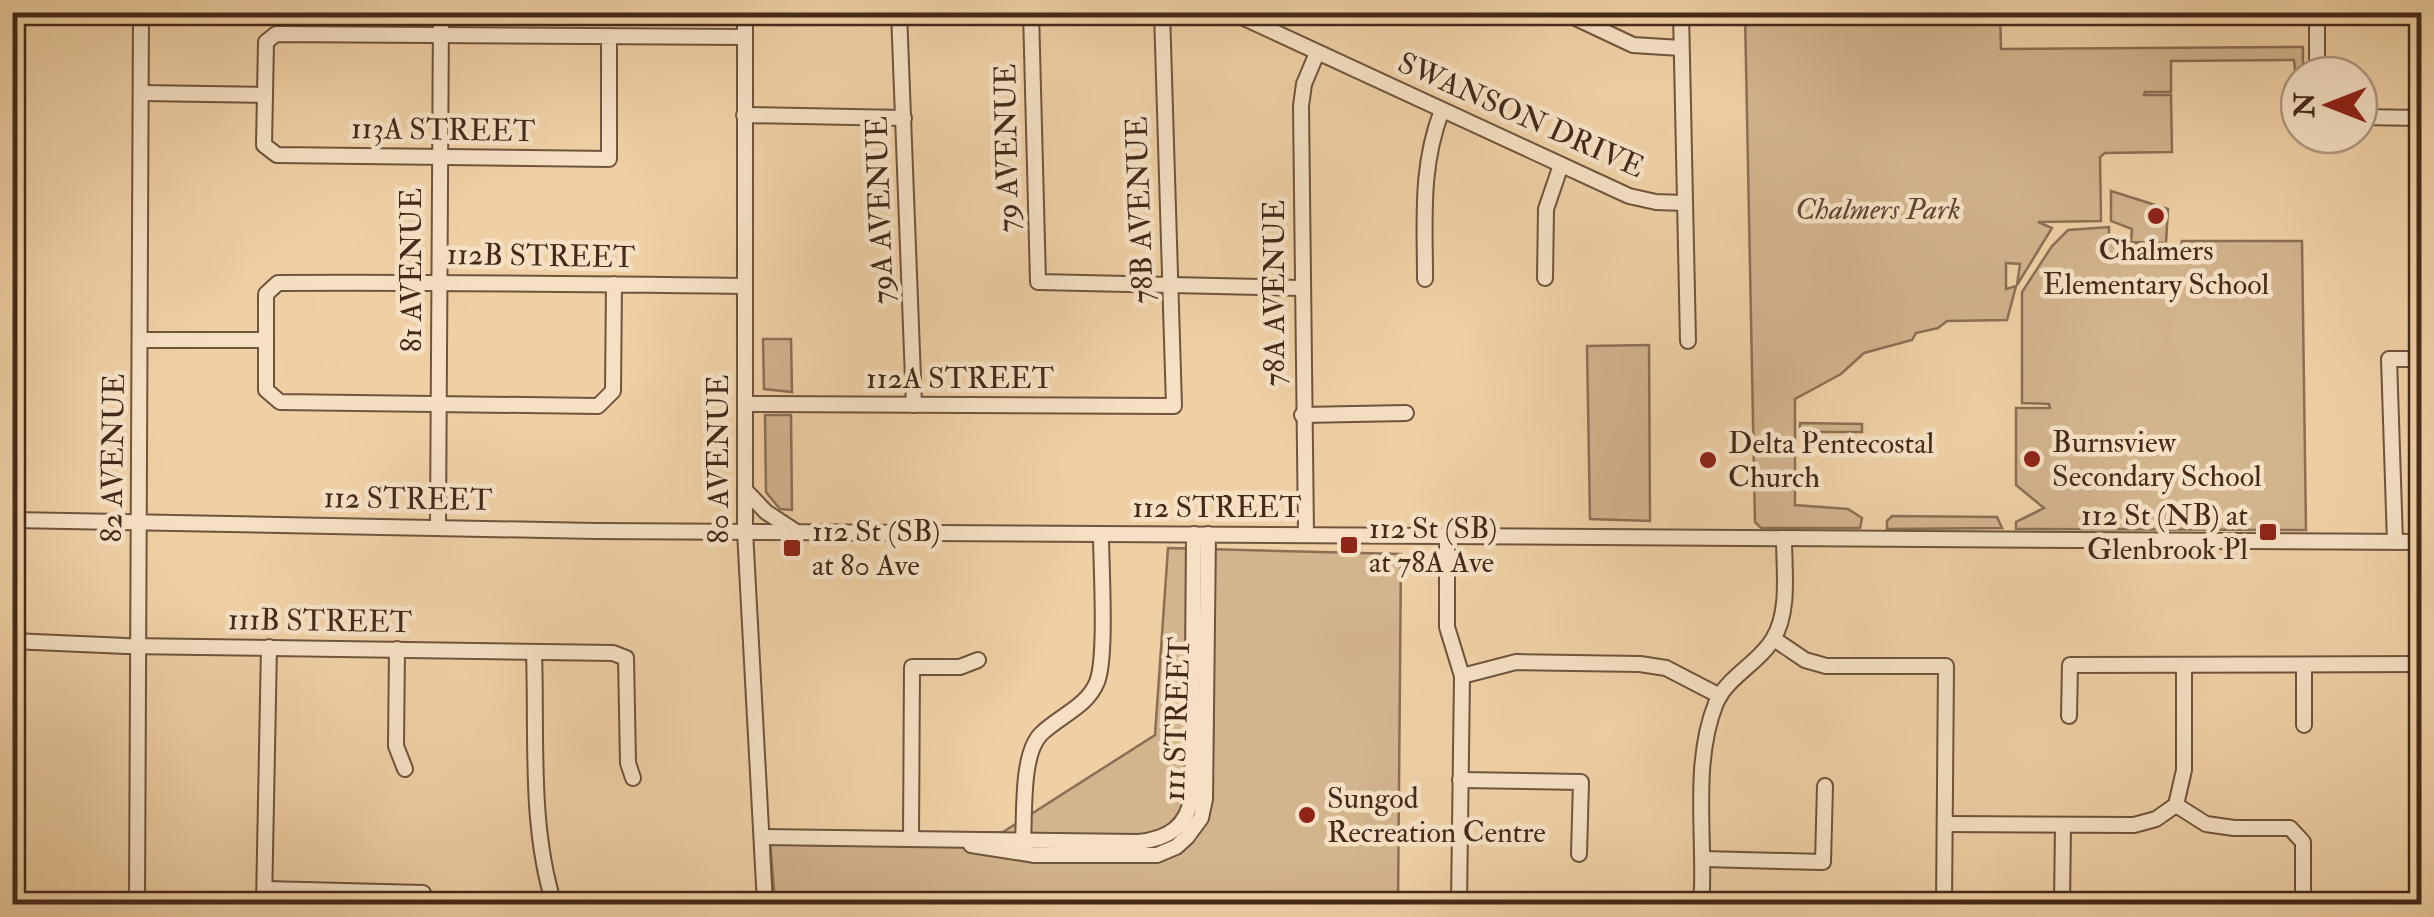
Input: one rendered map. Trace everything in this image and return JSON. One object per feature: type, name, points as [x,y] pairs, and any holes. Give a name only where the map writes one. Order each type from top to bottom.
[{"type":"street","name":"82 AVENUE","points":[[137,904],[141,12]]},
{"type":"street","name":"81 AVENUE","points":[[438,527],[440,12]]},
{"type":"street","name":"80 AVENUE","points":[[746,12],[744,531],[766,904]]},
{"type":"street","name":"79A AVENUE","points":[[899,12],[914,405]]},
{"type":"street","name":"79 AVENUE","points":[[1032,12],[1038,282],[1169,285]]},
{"type":"street","name":"78B AVENUE","points":[[1162,12],[1174,406]]},
{"type":"street","name":"SWANSON DRIVE","points":[[1230,12],[1628,196],[1684,203]]},
{"type":"street","points":[[1563,12],[1633,45],[1680,48]]},
{"type":"street","points":[[1681,12],[1688,341]]},
{"type":"street","points":[[2317,12],[2318,55]]},
{"type":"street","points":[[142,93],[265,95],[266,42],[276,34],[746,37]]},
{"type":"street","name":"113A STREET","points":[[265,95],[264,145],[277,155],[609,159],[609,36]]},
{"type":"street","name":"78A AVENUE","points":[[1306,535],[1300,106],[1317,53]]},
{"type":"street","points":[[1425,279],[1425,168],[1429,143],[1442,110]]},
{"type":"street","points":[[744,116],[904,118]]},
{"type":"street","points":[[2379,117],[2422,118]]},
{"type":"street","points":[[1545,278],[1546,209],[1561,165]]},
{"type":"street","name":"112B STREET","points":[[266,340],[266,294],[278,283],[744,286]]},
{"type":"street","points":[[141,340],[266,340],[266,390],[280,402],[598,406],[613,391],[614,284]]},
{"type":"street","points":[[1169,285],[1301,288]]},
{"type":"street","points":[[2395,542],[2389,358],[2422,359]]},
{"type":"street","name":"112A STREET","points":[[745,404],[1174,406]]},
{"type":"street","points":[[1302,415],[1406,413]]},
{"type":"street","points":[[745,490],[766,512],[796,532]]},
{"type":"street","name":"112 STREET","points":[[12,520],[796,532],[2422,542]]},
{"type":"street","points":[[1024,840],[1028,763],[1035,741],[1085,699],[1100,672],[1101,534]]},
{"type":"street","name":"111 STREET","points":[[762,836],[1149,841],[1172,833],[1186,818],[1192,796],[1201,534]]},
{"type":"street","name":"111 STREET","points":[[951,839],[1035,855],[1147,856],[1165,853],[1187,838],[1201,818],[1206,799],[1201,534]]},
{"type":"street","points":[[1447,536],[1448,626],[1462,676],[1458,904]]},
{"type":"street","points":[[1699,904],[1703,756],[1708,726],[1720,696],[1774,639],[1783,608],[1784,539]]},
{"type":"street","points":[[1774,639],[1805,660],[1826,666],[1946,666],[1944,904]]},
{"type":"street","name":"111B STREET","points":[[12,641],[614,653],[626,658],[628,763],[632,778]]},
{"type":"street","points":[[269,648],[265,897],[424,893],[424,904]]},
{"type":"street","points":[[911,648],[911,838]]},
{"type":"street","points":[[397,649],[396,746],[405,769]]},
{"type":"street","points":[[534,652],[540,826],[544,872],[554,904]]},
{"type":"street","points":[[912,667],[960,667],[978,660]]},
{"type":"street","points":[[1462,676],[1516,662],[1640,664],[1666,668],[1720,696]]},
{"type":"street","points":[[2069,716],[2070,665],[2421,664],[2421,755]]},
{"type":"street","points":[[1944,824],[2134,825],[2156,820],[2176,805],[2184,770],[2184,665]]},
{"type":"street","points":[[2304,665],[2304,725]]},
{"type":"street","points":[[1460,780],[1581,782],[1580,854]]},
{"type":"street","points":[[1703,859],[1824,862],[1825,786]]},
{"type":"street","points":[[2176,805],[2206,824],[2290,828],[2303,842],[2302,904]]},
{"type":"street","points":[[2062,904],[2063,824]]},
{"type":"street","points":[[2417,904],[2418,849]]},
{"type":"green space","name":"Chalmers Park","points":[[1745,13],[2000,13],[2001,49],[2303,47],[2303,55],[2279,55],[2279,60],[2171,61],[2171,92],[2144,95],[2171,95],[2172,152],[2105,153],[2100,157],[2101,221],[2038,222],[2052,228],[2017,285],[2020,264],[2006,263],[2006,289],[2016,286],[2007,320],[1947,321],[1938,328],[1916,333],[1912,340],[1864,353],[1841,374],[1795,399],[1795,505],[1848,509],[1862,518],[1860,528],[1761,528],[1755,522]]},
{"type":"green space","points":[[2111,191],[2168,209],[2166,243],[2131,242],[2132,229],[2111,221]]},
{"type":"green space","points":[[2109,227],[2109,243],[2181,246],[2182,241],[2302,241],[2306,530],[2016,529],[2016,522],[2044,508],[2016,485],[2016,408],[2050,408],[2049,404],[2022,403],[2022,292],[2052,246],[2068,230]]},
{"type":"green space","points":[[763,339],[791,339],[792,392],[764,389]]},
{"type":"green space","points":[[1649,345],[1650,521],[1590,519],[1587,346]]},
{"type":"green space","points":[[765,415],[791,415],[792,510],[780,509],[766,492]]},
{"type":"green space","points":[[1800,423],[1862,424],[1862,432],[1800,432]]},
{"type":"green space","points":[[1892,516],[1997,517],[2002,528],[1887,529]]},
{"type":"green space","points":[[1168,548],[1401,554],[1398,904],[775,904],[770,841],[1003,832],[1155,735]]},
{"type":"place","name":"Chalmers Elementary School","points":[[2156,216]]},
{"type":"place","name":"Burnsview Secondary School","points":[[2032,459]]},
{"type":"place","name":"Delta Pentecostal Church","points":[[1708,460]]},
{"type":"place","name":"112 St (NB) at Glenbrook Pl","points":[[2268,532]]},
{"type":"place","name":"112 St (SB) at 78A Ave","points":[[1349,545]]},
{"type":"place","name":"112 St (SB) at 80 Ave","points":[[792,548]]},
{"type":"place","name":"Sungod Recreation Centre","points":[[1307,815]]}]
